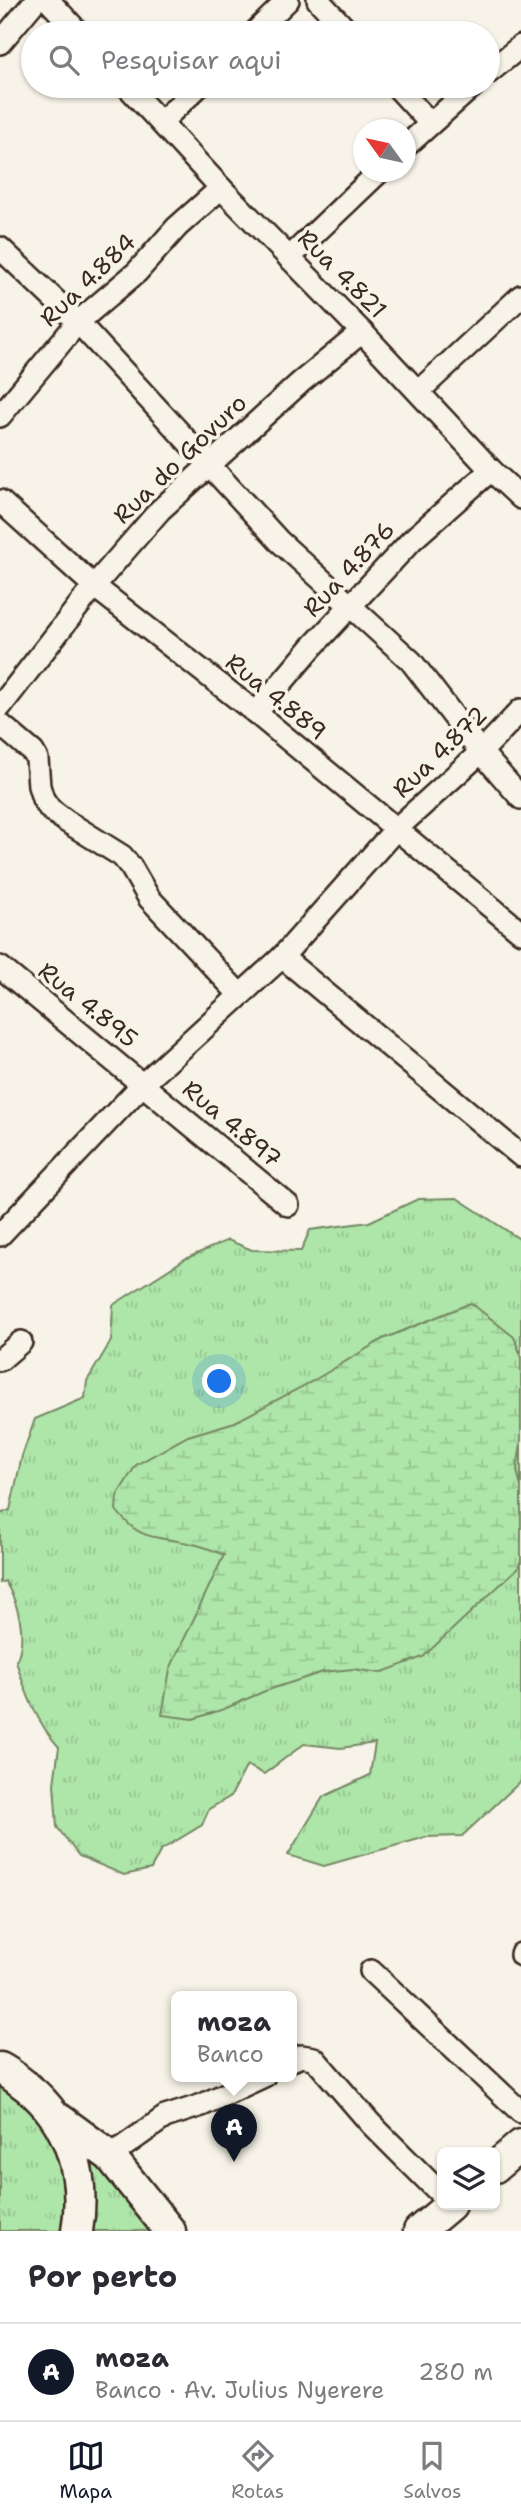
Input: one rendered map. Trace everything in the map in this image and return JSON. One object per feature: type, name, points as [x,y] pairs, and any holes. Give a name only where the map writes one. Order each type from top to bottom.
[{"type":"main road","points":[[0,2068],[9,2072],[110,2156],[170,2231]]},
{"type":"main road","points":[[47,2106],[69,2142],[78,2171],[81,2208],[77,2231]]},
{"type":"main road","points":[[500,2163],[521,2145]]},
{"type":"main road","points":[[419,2231],[444,2210]]},
{"type":"street","points":[[0,43],[36,0]]},
{"type":"street","points":[[48,0],[68,21]]},
{"type":"street","points":[[266,21],[288,0]]},
{"type":"street","points":[[327,3],[340,21]]},
{"type":"street","points":[[500,63],[521,46]]},
{"type":"street","name":"Rua 4.821","points":[[138,98],[221,188],[521,498]]},
{"type":"street","points":[[161,122],[186,98]]},
{"type":"street","points":[[407,98],[430,123]]},
{"type":"street","points":[[416,136],[459,98]]},
{"type":"street","points":[[289,258],[369,182]]},
{"type":"street","name":"Rua 4.884","points":[[0,416],[78,322],[137,272],[177,227],[221,188]]},
{"type":"street","points":[[0,248],[78,322],[279,541],[411,661],[481,752],[521,798]]},
{"type":"street","points":[[419,391],[521,296]]},
{"type":"street","name":"Rua do Govuro","points":[[0,707],[94,586],[160,510],[301,382],[362,332]]},
{"type":"street","name":"Rua 4.876","points":[[256,713],[349,606],[412,540],[491,470]]},
{"type":"street","name":"Rua 4.889","points":[[0,501],[94,586],[256,713],[395,831],[521,932]]},
{"type":"street","name":"Rua 4.872","points":[[0,1235],[142,1084],[282,957],[395,831],[481,752],[521,710]]},
{"type":"street","points":[[0,724],[33,752],[37,759],[39,786],[50,809],[122,856],[149,898],[240,995]]},
{"type":"street","points":[[282,957],[521,1156]]},
{"type":"street","name":"Rua 4.895","points":[[0,967],[142,1084]]},
{"type":"street","name":"Rua 4.897","points":[[142,1084],[288,1205]]},
{"type":"street","points":[[0,1360],[22,1342]]},
{"type":"street","points":[[371,1971],[521,2112]]},
{"type":"street","points":[[297,2058],[314,2058],[371,2124],[437,2190]]},
{"type":"street","points":[[110,2156],[165,2117],[202,2105],[251,2082]]},
{"type":"green space","points":[[457,1198],[521,1240],[521,1781],[462,1836],[426,1837],[324,1866],[288,1855],[323,1797],[370,1775],[375,1743],[341,1748],[304,1744],[264,1774],[247,1765],[231,1796],[209,1809],[202,1825],[161,1850],[151,1869],[124,1875],[79,1856],[57,1827],[54,1784],[59,1747],[38,1717],[24,1684],[16,1661],[20,1652],[20,1620],[10,1590],[5,1581],[0,1583],[0,1514],[10,1510],[22,1456],[35,1419],[85,1398],[87,1381],[111,1341],[113,1305],[185,1259],[228,1240],[252,1250],[301,1251],[310,1230],[369,1222],[418,1199]]},
{"type":"green space","points":[[471,1303],[514,1337],[521,1356],[521,1443],[517,1470],[521,1487],[521,1560],[518,1568],[423,1657],[380,1673],[353,1669],[323,1672],[193,1719],[162,1715],[170,1669],[224,1555],[197,1545],[148,1536],[125,1520],[116,1510],[117,1496],[136,1465],[188,1436],[235,1422],[313,1381],[383,1339]]},
{"type":"green space","points":[[0,2068],[9,2072],[161,2231],[0,2231]]},
{"type":"place","name":"moza","points":[[234,2162]]}]
